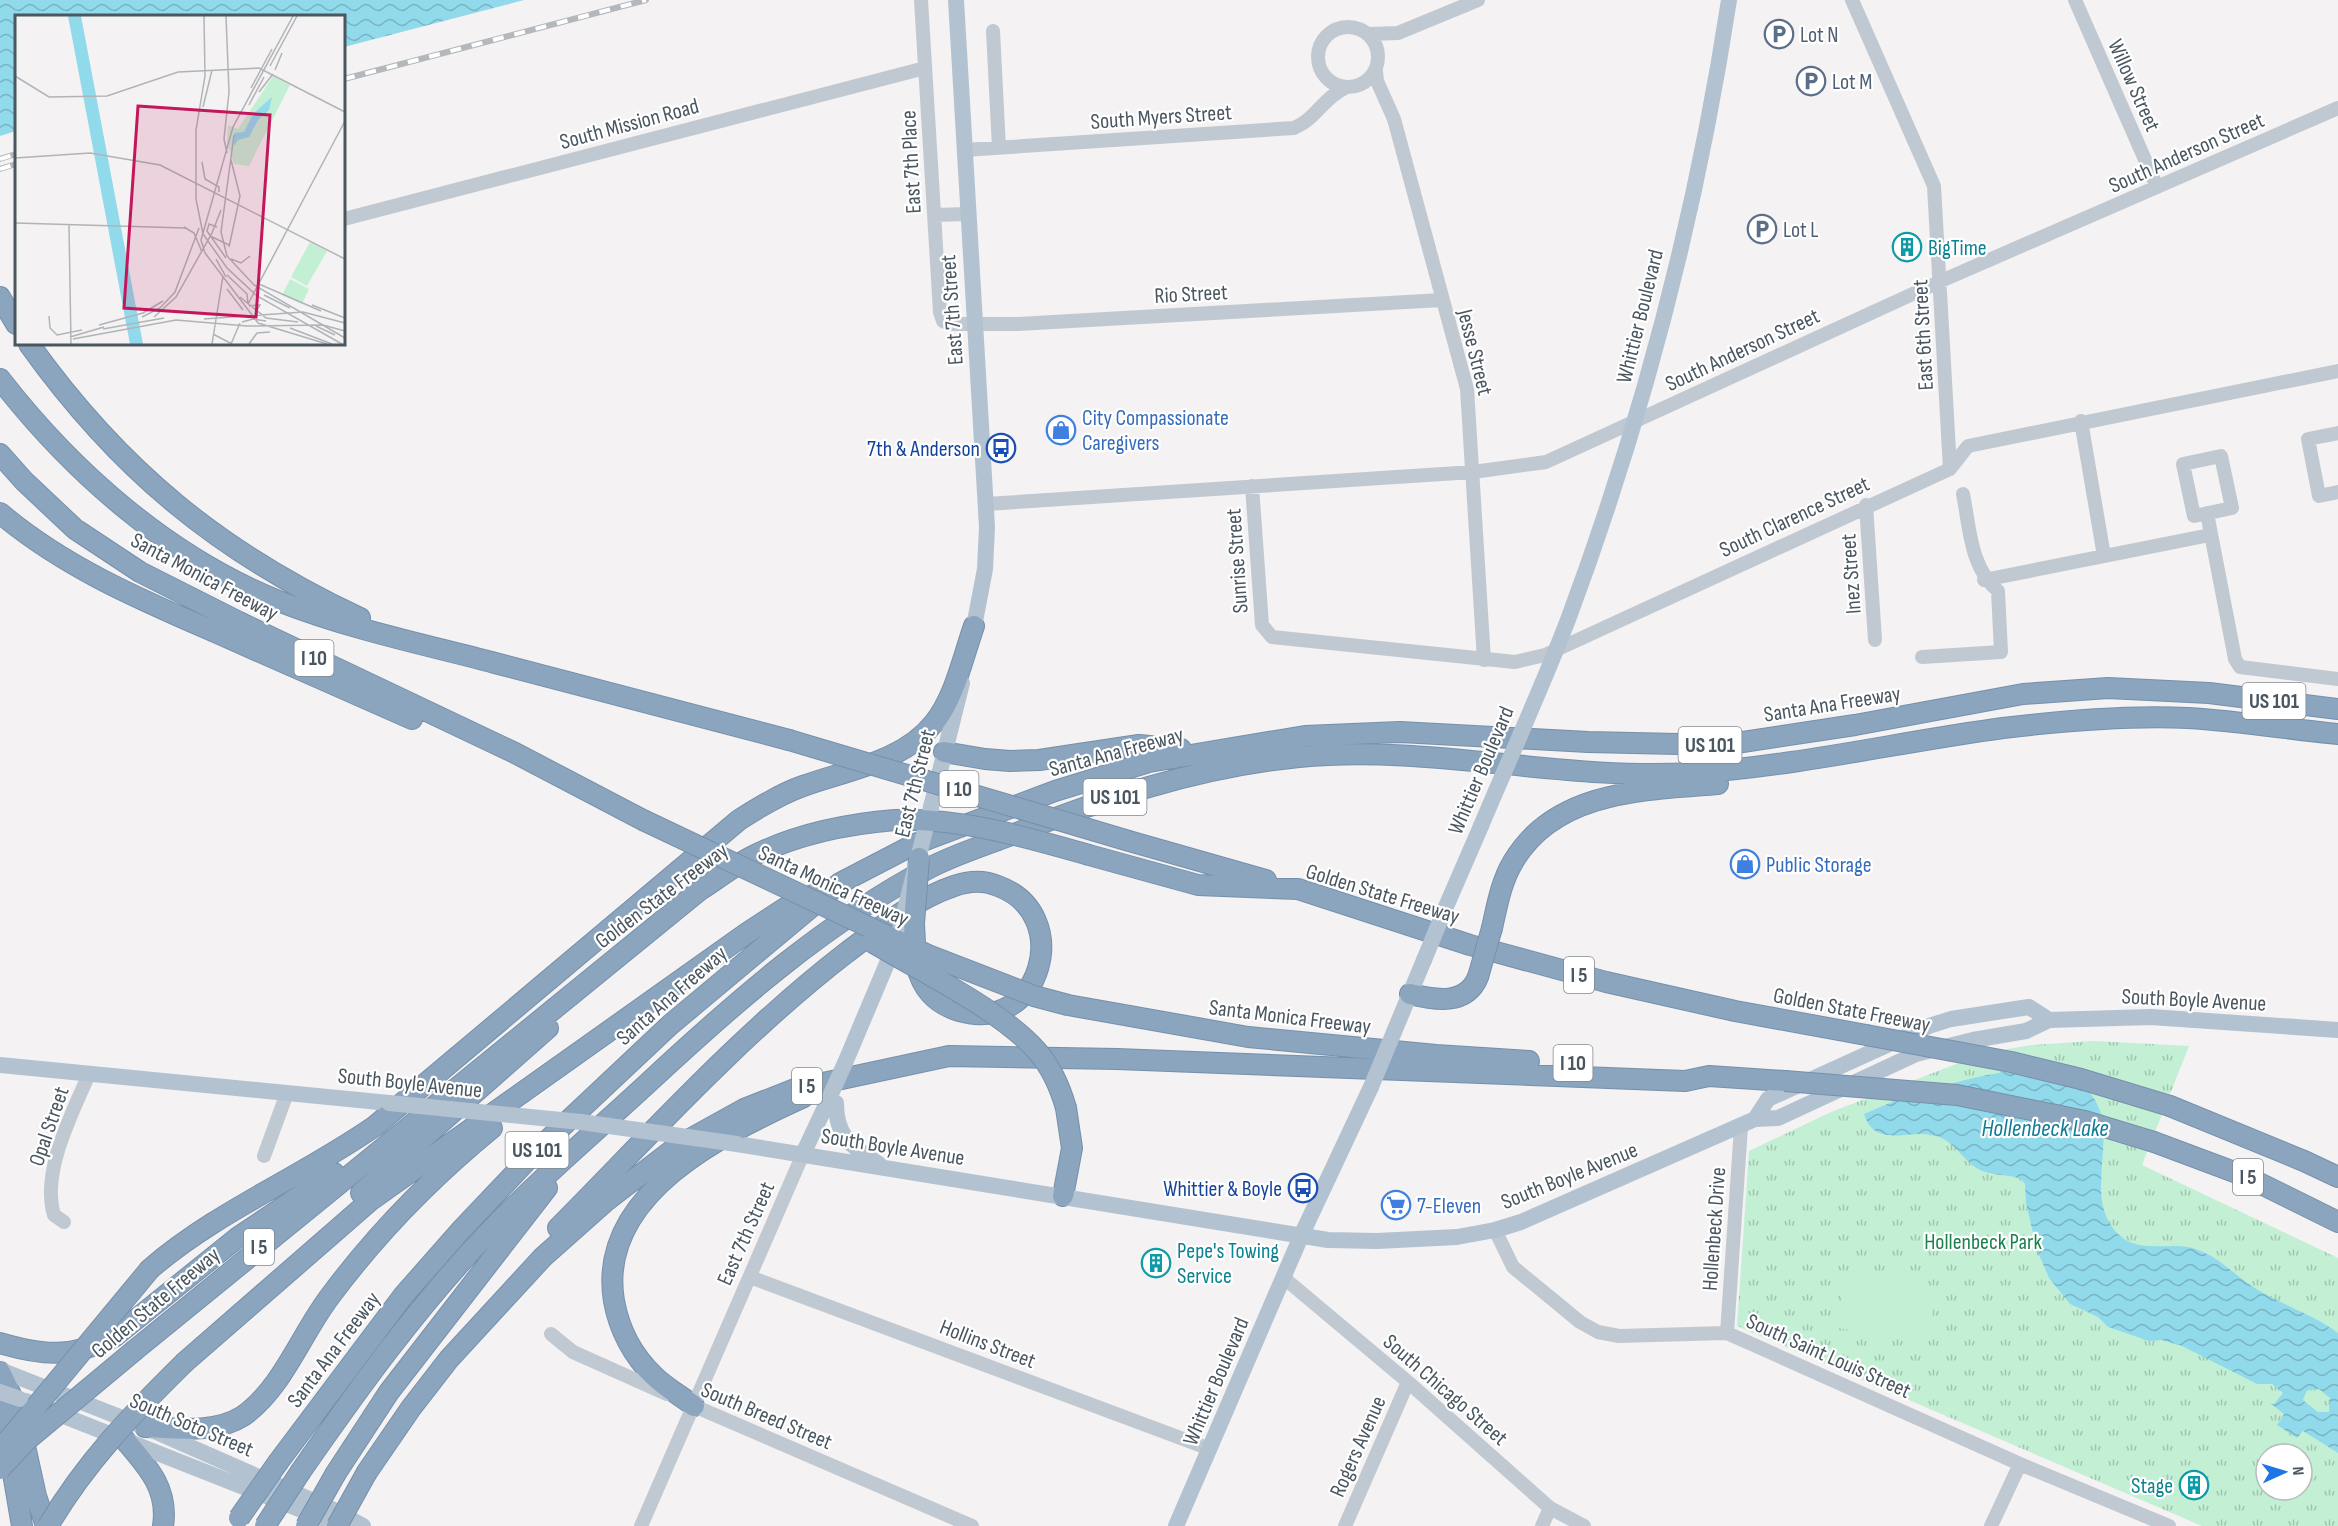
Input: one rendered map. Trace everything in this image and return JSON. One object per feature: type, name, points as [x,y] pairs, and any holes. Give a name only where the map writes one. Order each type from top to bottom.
[{"type":"highway","points":[[0,297],[15,322]]},
{"type":"highway","points":[[29,345],[73,403],[117,453],[198,524],[307,593],[373,624],[479,658]]},
{"type":"highway","name":"Santa Monica Freeway","points":[[0,379],[27,413],[80,469],[154,530],[228,576],[279,601],[370,631],[789,740],[1298,889]]},
{"type":"highway","name":"Santa Monica Freeway","points":[[0,454],[24,482],[75,529],[169,588],[515,753],[559,778],[782,888],[980,978],[1068,1005],[1248,1037],[1436,1055],[1684,1070],[1709,1076]]},
{"type":"highway","points":[[0,513],[41,545],[77,568],[131,595],[513,765],[559,778]]},
{"type":"highway","points":[[0,1450],[150,1269],[175,1247],[340,1151],[375,1126],[739,820],[778,797],[818,781],[864,767],[919,738],[934,723],[948,699],[974,626]]},
{"type":"highway","name":"Santa Ana Freeway","points":[[237,1522],[279,1461],[403,1296],[462,1229],[536,1151],[670,1024],[840,883],[915,844],[1054,791],[1149,762],[1305,736],[1400,732],[1588,742],[1723,745],[1855,725],[2023,694],[2108,688],[2210,693],[2338,709]]},
{"type":"highway","points":[[2210,693],[2338,702]]},
{"type":"highway","name":"Santa Ana Freeway","points":[[266,1526],[301,1471],[372,1371],[436,1291],[507,1214],[704,1031],[755,988],[825,934],[936,864],[1096,803],[1145,788],[1242,766],[1295,757],[1343,754],[1425,756],[1619,773],[1683,773],[1756,768],[2006,728],[2108,719],[2187,718],[2338,734]]},
{"type":"highway","points":[[944,752],[1010,760],[1048,759],[1138,745],[1208,752]]},
{"type":"highway","points":[[1410,994],[1437,999],[1461,996],[1471,990],[1478,977],[1505,880],[1520,852],[1544,828],[1570,811],[1595,800],[1624,793],[1724,784],[1756,768]]},
{"type":"highway","name":"Golden State Freeway","points":[[0,1468],[27,1440],[135,1350],[700,890],[751,857],[806,835],[844,826],[895,820],[950,822],[991,829],[1198,885],[1298,889],[1470,945],[1606,982],[1735,1011],[2011,1062],[2081,1078],[2170,1106],[2338,1177]]},
{"type":"highway","points":[[505,1295],[517,1271],[525,1262],[767,1018],[808,982],[892,920],[954,886],[975,881],[992,883],[1009,890],[1032,912],[1039,927],[1042,956],[1032,983],[1022,997],[998,1013],[974,1014],[943,1004],[930,995],[920,982],[916,964],[914,924],[919,858]]},
{"type":"highway","points":[[185,1362],[371,1200],[747,933],[793,903],[840,883]]},
{"type":"highway","points":[[782,888],[1006,1023],[1036,1051],[1060,1088],[1066,1108],[1072,1148],[1063,1196]]},
{"type":"highway","points":[[47,1526],[96,1455],[130,1415],[297,1251],[547,1030],[584,984]]},
{"type":"highway","name":"I 5","points":[[334,1525],[411,1408],[449,1359],[505,1295],[543,1257],[606,1201],[679,1145],[761,1101],[843,1071],[949,1056],[993,1056],[1684,1081],[1709,1076],[1957,1095],[2085,1121],[2154,1142],[2245,1176],[2338,1222]]},
{"type":"highway","points":[[694,1406],[654,1377],[636,1356],[619,1322],[612,1285],[612,1267],[623,1231],[648,1196],[693,1157],[746,1124],[843,1071]]},
{"type":"highway","points":[[145,1427],[196,1429],[213,1427],[230,1422],[255,1406],[270,1388],[328,1298],[360,1256],[398,1212],[492,1128],[523,1092]]},
{"type":"highway","points":[[306,1526],[336,1473],[389,1392],[580,1146]]},
{"type":"highway","points":[[7,1345],[61,1354],[98,1345],[114,1337],[237,1238],[362,1154],[384,1147]]},
{"type":"highway","points":[[2304,1161],[2338,1172]]},
{"type":"highway","points":[[5,1373],[16,1405],[36,1496],[47,1526]]},
{"type":"highway","points":[[0,1397],[22,1526]]},
{"type":"highway","points":[[123,1438],[159,1485],[164,1500],[163,1526]]},
{"type":"main road","name":"East 7th Street","points":[[803,1154],[831,1104],[899,933],[974,626],[985,569],[986,504],[956,0]]},
{"type":"main road","name":"Whittier Boulevard","points":[[1176,1526],[1302,1234],[1371,1087],[1568,619],[1625,453],[1671,289],[1714,91],[1729,0]]},
{"type":"main road","name":"South Boyle Avenue","points":[[1748,1123],[1768,1099],[1929,1026],[1951,1019],[2029,1007],[2049,1020]]},
{"type":"main road","name":"South Boyle Avenue","points":[[5,1066],[590,1123],[803,1154],[1328,1240],[1377,1241],[1457,1237],[1495,1230],[1521,1222],[1748,1123],[1778,1118],[1917,1054],[1973,1040],[2026,1031],[2049,1020],[2151,1017],[2338,1029]]},
{"type":"main road","points":[[831,1104],[844,1137],[883,1167]]},
{"type":"main road","name":"South Soto Street","points":[[5,1373],[145,1427],[334,1510],[363,1526]]},
{"type":"main road","name":"South Soto Street","points":[[0,1392],[123,1438],[334,1525]]},
{"type":"street","name":"East 7th Place","points":[[921,0],[940,312],[943,321]]},
{"type":"street","points":[[1318,109],[1323,74],[1318,59],[1319,49],[1330,33],[1349,27],[1368,34],[1398,33],[1478,0]]},
{"type":"street","name":"East 6th Street","points":[[1852,0],[1934,186],[1950,469]]},
{"type":"street","name":"Willow Street","points":[[2075,0],[2157,187]]},
{"type":"street","points":[[993,31],[999,148]]},
{"type":"street","points":[[1323,74],[1333,84],[1345,88],[1359,86],[1370,79],[1398,33]]},
{"type":"street","points":[[1368,34],[1375,42],[1377,65]]},
{"type":"street","name":"Jesse Street","points":[[1377,65],[1377,81],[1394,119],[1467,388],[1484,660]]},
{"type":"street","name":"South Mission Road","points":[[345,219],[926,68]]},
{"type":"street","points":[[1359,86],[1385,99]]},
{"type":"street","name":"South Myers Street","points":[[964,150],[1294,128],[1305,124],[1336,92],[1345,88]]},
{"type":"street","name":"South Anderson Street","points":[[986,504],[1473,472],[1546,462],[1941,281],[2338,108]]},
{"type":"street","points":[[934,215],[967,214]]},
{"type":"street","name":"Rio Street","points":[[943,321],[950,324],[974,326],[1442,300]]},
{"type":"street","name":"South Clarence Street","points":[[1265,632],[1272,637],[1484,660],[1515,662],[1545,655],[1866,505],[1950,469],[1968,446],[2081,421],[2338,371]]},
{"type":"street","points":[[2081,421],[2104,556]]},
{"type":"street","points":[[2338,433],[2308,439],[2319,496],[2338,492]]},
{"type":"street","points":[[2221,456],[2232,508],[2207,513],[2194,516],[2183,464],[2221,456]]},
{"type":"street","name":"Sunrise Street","points":[[1252,486],[1262,625],[1265,632]]},
{"type":"street","points":[[1922,657],[2001,652],[1998,591],[1984,580],[1976,564],[1963,494]]},
{"type":"street","name":"Inez Street","points":[[1866,505],[1875,640]]},
{"type":"street","points":[[2207,513],[2235,659],[2240,667],[2338,679]]},
{"type":"street","points":[[1984,580],[2210,535]]},
{"type":"street","name":"Opal Street","points":[[64,1222],[54,1215],[50,1186],[62,1141],[89,1074]]},
{"type":"street","points":[[264,1156],[287,1093]]},
{"type":"street","name":"Hollenbeck Drive","points":[[1727,1333],[1748,1123]]},
{"type":"street","name":"East 7th Street","points":[[641,1526],[803,1154]]},
{"type":"street","name":"South Saint Louis Street","points":[[1495,1230],[1513,1266],[1580,1322],[1598,1332],[1619,1336],[1727,1333],[2020,1464],[2169,1526]]},
{"type":"street","name":"Hollins Street","points":[[750,1277],[1210,1449]]},
{"type":"street","name":"South Chicago Street","points":[[1284,1278],[1408,1382],[1550,1508],[1584,1526]]},
{"type":"street","name":"South Breed Street","points":[[551,1334],[573,1352],[972,1526]]},
{"type":"street","name":"Rogers Avenue","points":[[1345,1526],[1408,1382]]},
{"type":"street","points":[[1991,1526],[2020,1464]]},
{"type":"street","points":[[1542,1526],[1550,1508]]},
{"type":"green space","name":"Hollenbeck Park","points":[[2094,1041],[2189,1046],[2142,1165],[2338,1258],[2338,1526],[2202,1526],[1737,1326],[1749,1151],[1831,1112],[1985,1053],[2031,1045]]},
{"type":"green space","points":[[1845,1272],[1907,1280],[1912,1285],[1929,1287],[1935,1294],[1930,1330],[1922,1335],[1906,1333],[1901,1338],[1838,1328]]},
{"type":"water","points":[[0,0],[524,0],[345,47],[345,15],[15,15],[15,131],[0,136]]},
{"type":"water","name":"Hollenbeck Lake","points":[[2027,1068],[2061,1075],[2079,1083],[2094,1099],[2102,1117],[2104,1136],[2102,1198],[2106,1217],[2118,1234],[2126,1240],[2142,1245],[2188,1247],[2208,1254],[2258,1290],[2338,1333],[2338,1453],[2303,1431],[2297,1438],[2277,1425],[2284,1414],[2270,1403],[2274,1404],[2283,1393],[2272,1384],[2257,1384],[2182,1346],[2162,1340],[2149,1341],[2108,1327],[2098,1317],[2070,1304],[2049,1278],[2037,1250],[2026,1203],[2025,1184],[2021,1179],[1980,1170],[1940,1137],[1922,1134],[1892,1135],[1875,1131],[1864,1114],[1924,1091]],"holes":[[[2319,1389],[2330,1398],[2329,1412],[2318,1412],[2303,1400],[2307,1390]]]},
{"type":"railway","points":[[345,79],[646,0]]},
{"type":"railway","points":[[0,159],[15,154]]},
{"type":"railway","points":[[0,169],[15,164]]},
{"type":"place","name":"Lot N","points":[[1779,34]]},
{"type":"place","name":"Lot M","points":[[1811,81]]},
{"type":"place","name":"Lot L","points":[[1762,229]]},
{"type":"place","name":"BigTime","points":[[1907,247]]},
{"type":"place","name":"City Compassionate Caregivers","points":[[1061,430]]},
{"type":"place","name":"7th & Anderson","points":[[1001,448]]},
{"type":"place","name":"Public Storage","points":[[1745,864]]},
{"type":"place","name":"Whittier & Boyle","points":[[1303,1188]]},
{"type":"place","name":"7-Eleven","points":[[1396,1205]]},
{"type":"place","name":"Pepe's Towing Service","points":[[1156,1263]]},
{"type":"place","name":"Stage","points":[[2194,1485]]}]
